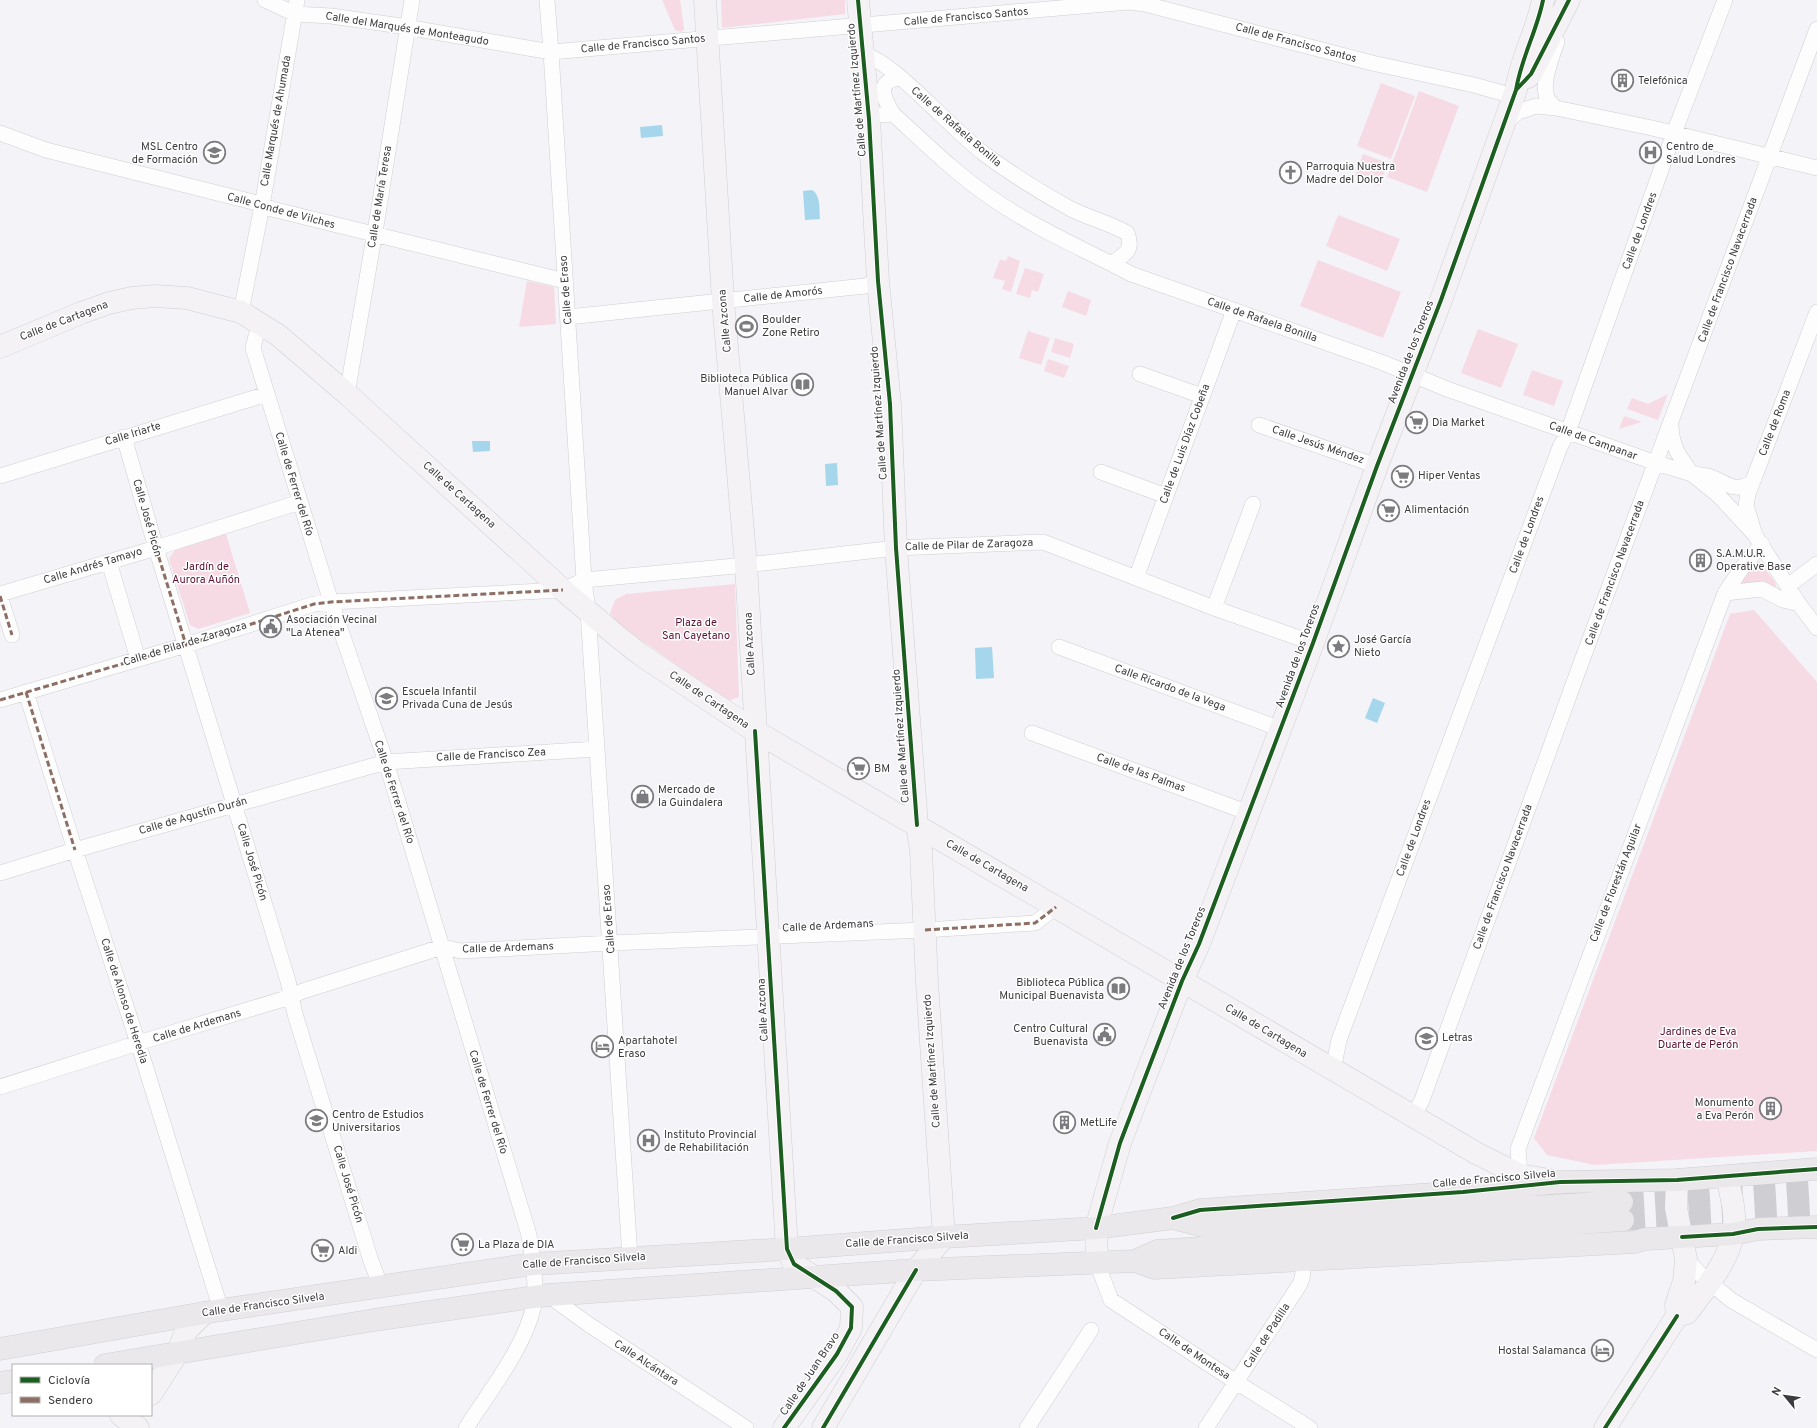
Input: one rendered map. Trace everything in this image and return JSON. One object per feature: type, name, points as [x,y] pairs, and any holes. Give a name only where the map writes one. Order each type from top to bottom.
[{"type":"main road","name":"Calle de Francisco Silvela","points":[[0,1349],[213,1312],[533,1264],[630,1257],[787,1249],[944,1237],[1096,1228],[1173,1218],[1200,1210],[1463,1192],[1560,1182],[1677,1180],[1817,1169]]},
{"type":"main road","name":"Calle de Francisco Silvela","points":[[111,1364],[178,1352],[541,1296],[916,1270],[1135,1261],[1157,1252],[1622,1211],[1204,1226],[1173,1218]]},
{"type":"main road","name":"Calle de Francisco Silvela","points":[[1135,1261],[1154,1268],[1634,1242],[1733,1234],[1758,1229],[1817,1227]]},
{"type":"main road","points":[[0,1383],[12,1381]]},
{"type":"street","name":"Calle del Marqués de Monteagudo","points":[[265,0],[331,16],[407,27],[551,52]]},
{"type":"street","name":"Calle de María Teresa","points":[[347,394],[375,235],[412,0]]},
{"type":"street","name":"Calle de Eraso","points":[[547,0],[584,580],[588,611],[611,943],[630,1257]]},
{"type":"street","name":"Calle Azcona","points":[[705,0],[724,301],[746,565],[767,937],[787,1249],[794,1264],[813,1277]]},
{"type":"street","name":"Calle de Martínez Izquierdo","points":[[858,0],[869,119],[878,281],[890,404],[896,548],[917,825],[921,851],[944,1237]]},
{"type":"street","name":"Avenida de los Toreros","points":[[1097,1263],[1096,1228],[1120,1143],[1182,981],[1199,944],[1313,643],[1503,125],[1514,93],[1519,70],[1541,10],[1543,0]]},
{"type":"street","name":"Calle de Londres","points":[[1333,1070],[1339,1040],[1560,447],[1568,432],[1674,133],[1725,0]]},
{"type":"street","name":"Calle de Francisco Santos","points":[[551,52],[861,26],[1095,3],[1129,2],[1145,4],[1365,61],[1514,93]]},
{"type":"street","name":"Avenida de los Toreros","points":[[1514,93],[1531,74],[1550,35],[1568,4]]},
{"type":"street","points":[[1556,108],[1548,100],[1545,86],[1550,60],[1564,26],[1568,4]]},
{"type":"street","name":"Calle Marqués de Ahumada","points":[[241,312],[262,206],[296,7]]},
{"type":"street","name":"Calle de Francisco Navacerrada","points":[[1412,1117],[1422,1100],[1817,29]]},
{"type":"street","name":"Calle de Rafaela Bonilla","points":[[864,55],[868,55],[901,78],[982,152],[1008,170],[1073,210],[1111,224],[1127,233],[1129,248],[1125,254],[1112,263]]},
{"type":"street","name":"Calle de Rafaela Bonilla","points":[[901,78],[893,79],[887,83],[883,90],[884,99],[893,114],[964,178],[990,198],[1062,239],[1132,274],[1381,362],[1412,375]]},
{"type":"street","points":[[1503,125],[1518,112],[1536,106],[1556,108],[1674,133],[1817,168]]},
{"type":"street","points":[[869,119],[879,115],[893,114]]},
{"type":"street","name":"Calle Conde de Vilches","points":[[0,133],[46,150],[375,235],[565,281]]},
{"type":"street","name":"Calle de Amorós","points":[[568,317],[865,286],[878,281]]},
{"type":"street","name":"Calle de Cartagena","points":[[0,347],[81,313],[109,303],[132,298],[155,296],[187,298],[241,312],[278,335],[347,394],[588,611],[641,654],[755,730],[1412,1117],[1476,1153],[1520,1175],[1560,1182]]},
{"type":"street","name":"Calle de Luis Díaz Cobeña","points":[[1136,578],[1234,310]]},
{"type":"street","name":"Calle de Roma","points":[[1759,539],[1746,505],[1752,483],[1817,312]]},
{"type":"street","name":"Calle de Ferrer del Río","points":[[263,325],[256,336],[253,348],[266,394],[331,602],[386,762],[529,1235],[533,1264],[541,1296],[534,1304],[522,1340],[466,1428]]},
{"type":"street","points":[[1140,374],[1202,396]]},
{"type":"street","name":"Calle de Campanar","points":[[1412,375],[1568,432],[1692,474],[1719,496],[1759,539]]},
{"type":"street","name":"Calle Iriarte","points":[[0,476],[266,394]]},
{"type":"street","name":"Calle Jesús Méndez","points":[[1259,425],[1377,466]]},
{"type":"street","points":[[1671,425],[1672,440],[1677,453],[1692,474],[1711,477],[1734,488],[1743,487],[1752,483]]},
{"type":"street","name":"Calle José Picón","points":[[124,437],[156,548],[288,981],[295,1014],[362,1231],[381,1287]]},
{"type":"street","points":[[1101,472],[1166,496]]},
{"type":"street","name":"Calle Andrés Tamayo","points":[[0,595],[156,548],[300,502]]},
{"type":"street","points":[[1214,608],[1253,504]]},
{"type":"street","points":[[1759,539],[1799,604],[1817,628]]},
{"type":"street","name":"Calle de Florestán Aguilar","points":[[1520,1175],[1518,1149],[1725,593],[1759,539]]},
{"type":"street","name":"Calle de Pilar de Zaragoza","points":[[584,580],[746,565],[896,548],[1043,542],[1214,608],[1313,643]]},
{"type":"street","points":[[109,562],[138,659]]},
{"type":"street","points":[[1788,586],[1817,564]]},
{"type":"street","points":[[563,590],[584,580]]},
{"type":"street","points":[[1725,593],[1762,589],[1783,600],[1799,604]]},
{"type":"street","name":"Calle de Pilar de Zaragoza","points":[[0,700],[186,645],[314,604],[563,590]]},
{"type":"street","points":[[0,595],[12,635]]},
{"type":"street","name":"Calle Ricardo de la Vega","points":[[1059,647],[1281,729]]},
{"type":"street","name":"Calle de Alonso de Heredia","points":[[26,692],[75,850],[138,1043],[213,1312]]},
{"type":"street","name":"Calle de las Palmas","points":[[1032,733],[1249,813]]},
{"type":"street","name":"Calle de Francisco Zea","points":[[386,762],[597,749]]},
{"type":"street","name":"Calle de Agustín Durán","points":[[0,873],[75,850],[386,762]]},
{"type":"street","name":"Calle de Ardemans","points":[[0,1087],[292,996],[442,947],[461,951],[611,943],[925,930],[1035,923],[1056,907]]},
{"type":"street","points":[[1677,1316],[1687,1313],[1728,1252],[1733,1234],[1733,1203],[1727,1177]]},
{"type":"street","points":[[1605,1428],[1677,1316],[1676,1305],[1684,1281],[1686,1259],[1676,1208],[1677,1180]]},
{"type":"street","points":[[823,1428],[916,1270],[944,1237]]},
{"type":"street","points":[[1686,1259],[1709,1282],[1731,1300],[1817,1350]]},
{"type":"street","name":"Calle de Padilla","points":[[1206,1428],[1300,1284],[1303,1276],[1303,1268],[1299,1260]]},
{"type":"street","name":"Calle de Montesa","points":[[1097,1263],[1111,1300],[1236,1382],[1310,1428]]},
{"type":"street","name":"Calle de Juan Bravo","points":[[784,1428],[837,1354],[852,1328],[852,1307],[836,1292],[813,1277]]},
{"type":"street","name":"Calle Alcántara","points":[[541,1296],[588,1324],[746,1428]]},
{"type":"street","points":[[152,1392],[178,1352],[186,1332],[213,1312]]},
{"type":"street","points":[[1027,1428],[1091,1330]]},
{"type":"street","points":[[798,1428],[837,1354]]},
{"type":"green space","points":[[662,0],[680,0],[684,27],[684,30],[681,32],[675,30]]},
{"type":"green space","points":[[721,0],[845,0],[845,14],[722,28]]},
{"type":"green space","points":[[1381,83],[1415,96],[1391,159],[1357,146]]},
{"type":"green space","points":[[1419,91],[1459,106],[1427,192],[1387,177]]},
{"type":"green space","points":[[1363,154],[1388,163],[1379,186],[1355,176]]},
{"type":"green space","points":[[1338,215],[1400,239],[1387,271],[1326,246]]},
{"type":"green space","points":[[1008,256],[1020,261],[1011,292],[1002,289],[1005,281],[993,278],[1000,259],[1006,261]]},
{"type":"green space","points":[[1318,260],[1401,292],[1383,338],[1300,306]]},
{"type":"green space","points":[[1025,268],[1044,274],[1038,292],[1032,290],[1030,298],[1016,294]]},
{"type":"green space","points":[[527,281],[554,287],[556,324],[519,327]]},
{"type":"green space","points":[[1068,291],[1091,300],[1086,316],[1062,307]]},
{"type":"green space","points":[[1478,329],[1518,344],[1501,388],[1461,373]]},
{"type":"green space","points":[[1028,331],[1050,338],[1041,365],[1019,358]]},
{"type":"green space","points":[[1055,338],[1074,344],[1070,358],[1051,352]]},
{"type":"green space","points":[[1048,359],[1069,366],[1064,378],[1044,371]]},
{"type":"green space","points":[[1532,370],[1563,381],[1554,406],[1523,395]]},
{"type":"green space","points":[[1668,394],[1658,420],[1627,409],[1632,398],[1648,404]]},
{"type":"green space","points":[[1624,416],[1642,422],[1619,429]]},
{"type":"green space","name":"Jardín de Aurora Auñón","points":[[226,534],[250,613],[198,629],[190,625],[169,559],[175,550]]},
{"type":"green space","points":[[1758,561],[1775,582],[1776,587],[1740,586],[1739,582]]},
{"type":"green space","name":"Plaza de San Cayetano","points":[[735,584],[739,697],[728,701],[617,623],[610,613],[615,600],[626,594]]},
{"type":"green space","name":"Jardines de Eva Duarte de Perón","points":[[1754,610],[1817,682],[1817,1151],[1595,1165],[1547,1155],[1534,1138],[1730,614]]},
{"type":"water","points":[[662,125],[663,136],[641,138],[640,127]]},
{"type":"water","points":[[812,190],[817,195],[820,219],[805,220],[803,191]]},
{"type":"water","points":[[472,441],[490,441],[490,451],[473,452]]},
{"type":"water","points":[[837,463],[838,485],[826,486],[825,464]]},
{"type":"water","points":[[992,647],[994,678],[976,679],[975,648]]},
{"type":"water","points":[[1373,698],[1385,703],[1377,723],[1365,718]]},
{"type":"tunnel","points":[[1622,1202],[1817,1189]]},
{"type":"tunnel","points":[[1623,1220],[1817,1210]]},
{"type":"marked path","points":[[156,548],[186,645]]},
{"type":"marked path","points":[[0,700],[186,645],[314,604],[563,590]]},
{"type":"marked path","points":[[0,596],[12,635]]},
{"type":"marked path","points":[[26,692],[75,850]]},
{"type":"marked path","points":[[925,930],[1035,923],[1056,907]]},
{"type":"cycle path","points":[[858,0],[869,119],[878,281],[890,404],[896,548],[917,825]]},
{"type":"cycle path","points":[[1096,1228],[1120,1143],[1182,981],[1199,944],[1313,643],[1377,466],[1441,300],[1516,90],[1521,67],[1537,23],[1543,0]]},
{"type":"cycle path","points":[[1516,90],[1531,74],[1569,0]]},
{"type":"cycle path","points":[[755,731],[787,1249],[794,1264],[836,1291],[852,1307],[851,1328],[837,1354],[784,1428]]},
{"type":"cycle path","points":[[1173,1218],[1200,1210],[1463,1192],[1560,1182],[1677,1180],[1817,1169]]},
{"type":"cycle path","points":[[1682,1237],[1733,1234],[1758,1229],[1817,1227]]},
{"type":"cycle path","points":[[823,1428],[916,1270]]},
{"type":"cycle path","points":[[1605,1428],[1677,1316]]},
{"type":"place","name":"Telefónica","points":[[1623,81]]},
{"type":"place","name":"MSL Centro de Formación","points":[[214,153]]},
{"type":"place","name":"Centro de Salud Londres","points":[[1650,153]]},
{"type":"place","name":"Parroquia Nuestra Madre del Dolor","points":[[1291,173]]},
{"type":"place","name":"Boulder Zone Retiro","points":[[747,326]]},
{"type":"place","name":"Biblioteca Pública Manuel Alvar","points":[[803,385]]},
{"type":"place","name":"Dia Market","points":[[1417,423]]},
{"type":"place","name":"Hiper Ventas","points":[[1402,476]]},
{"type":"place","name":"Alimentación","points":[[1388,510]]},
{"type":"place","name":"S.A.M.U.R. Operative Base","points":[[1700,560]]},
{"type":"place","name":"Asociación Vecinal \"La Atenea\"","points":[[270,626]]},
{"type":"place","name":"José García Nieto","points":[[1339,646]]},
{"type":"place","name":"Escuela Infantil Privada Cuna de Jesús","points":[[386,698]]},
{"type":"place","name":"BM","points":[[858,769]]},
{"type":"place","name":"Mercado de la Guindalera","points":[[643,796]]},
{"type":"place","name":"Biblioteca Pública Municipal Buenavista","points":[[1119,989]]},
{"type":"place","name":"Centro Cultural Buenavista","points":[[1104,1035]]},
{"type":"place","name":"Letras","points":[[1427,1038]]},
{"type":"place","name":"Apartahotel Eraso","points":[[603,1047]]},
{"type":"place","name":"Monumento a Eva Perón","points":[[1770,1109]]},
{"type":"place","name":"Centro de Estudios Universitarios","points":[[317,1121]]},
{"type":"place","name":"MetLife","points":[[1065,1123]]},
{"type":"place","name":"Instituto Provincial de Rehabilitación","points":[[649,1141]]},
{"type":"place","name":"La Plaza de DIA","points":[[462,1245]]},
{"type":"place","name":"Aldi","points":[[322,1251]]},
{"type":"place","name":"Hostal Salamanca","points":[[1602,1351]]}]
